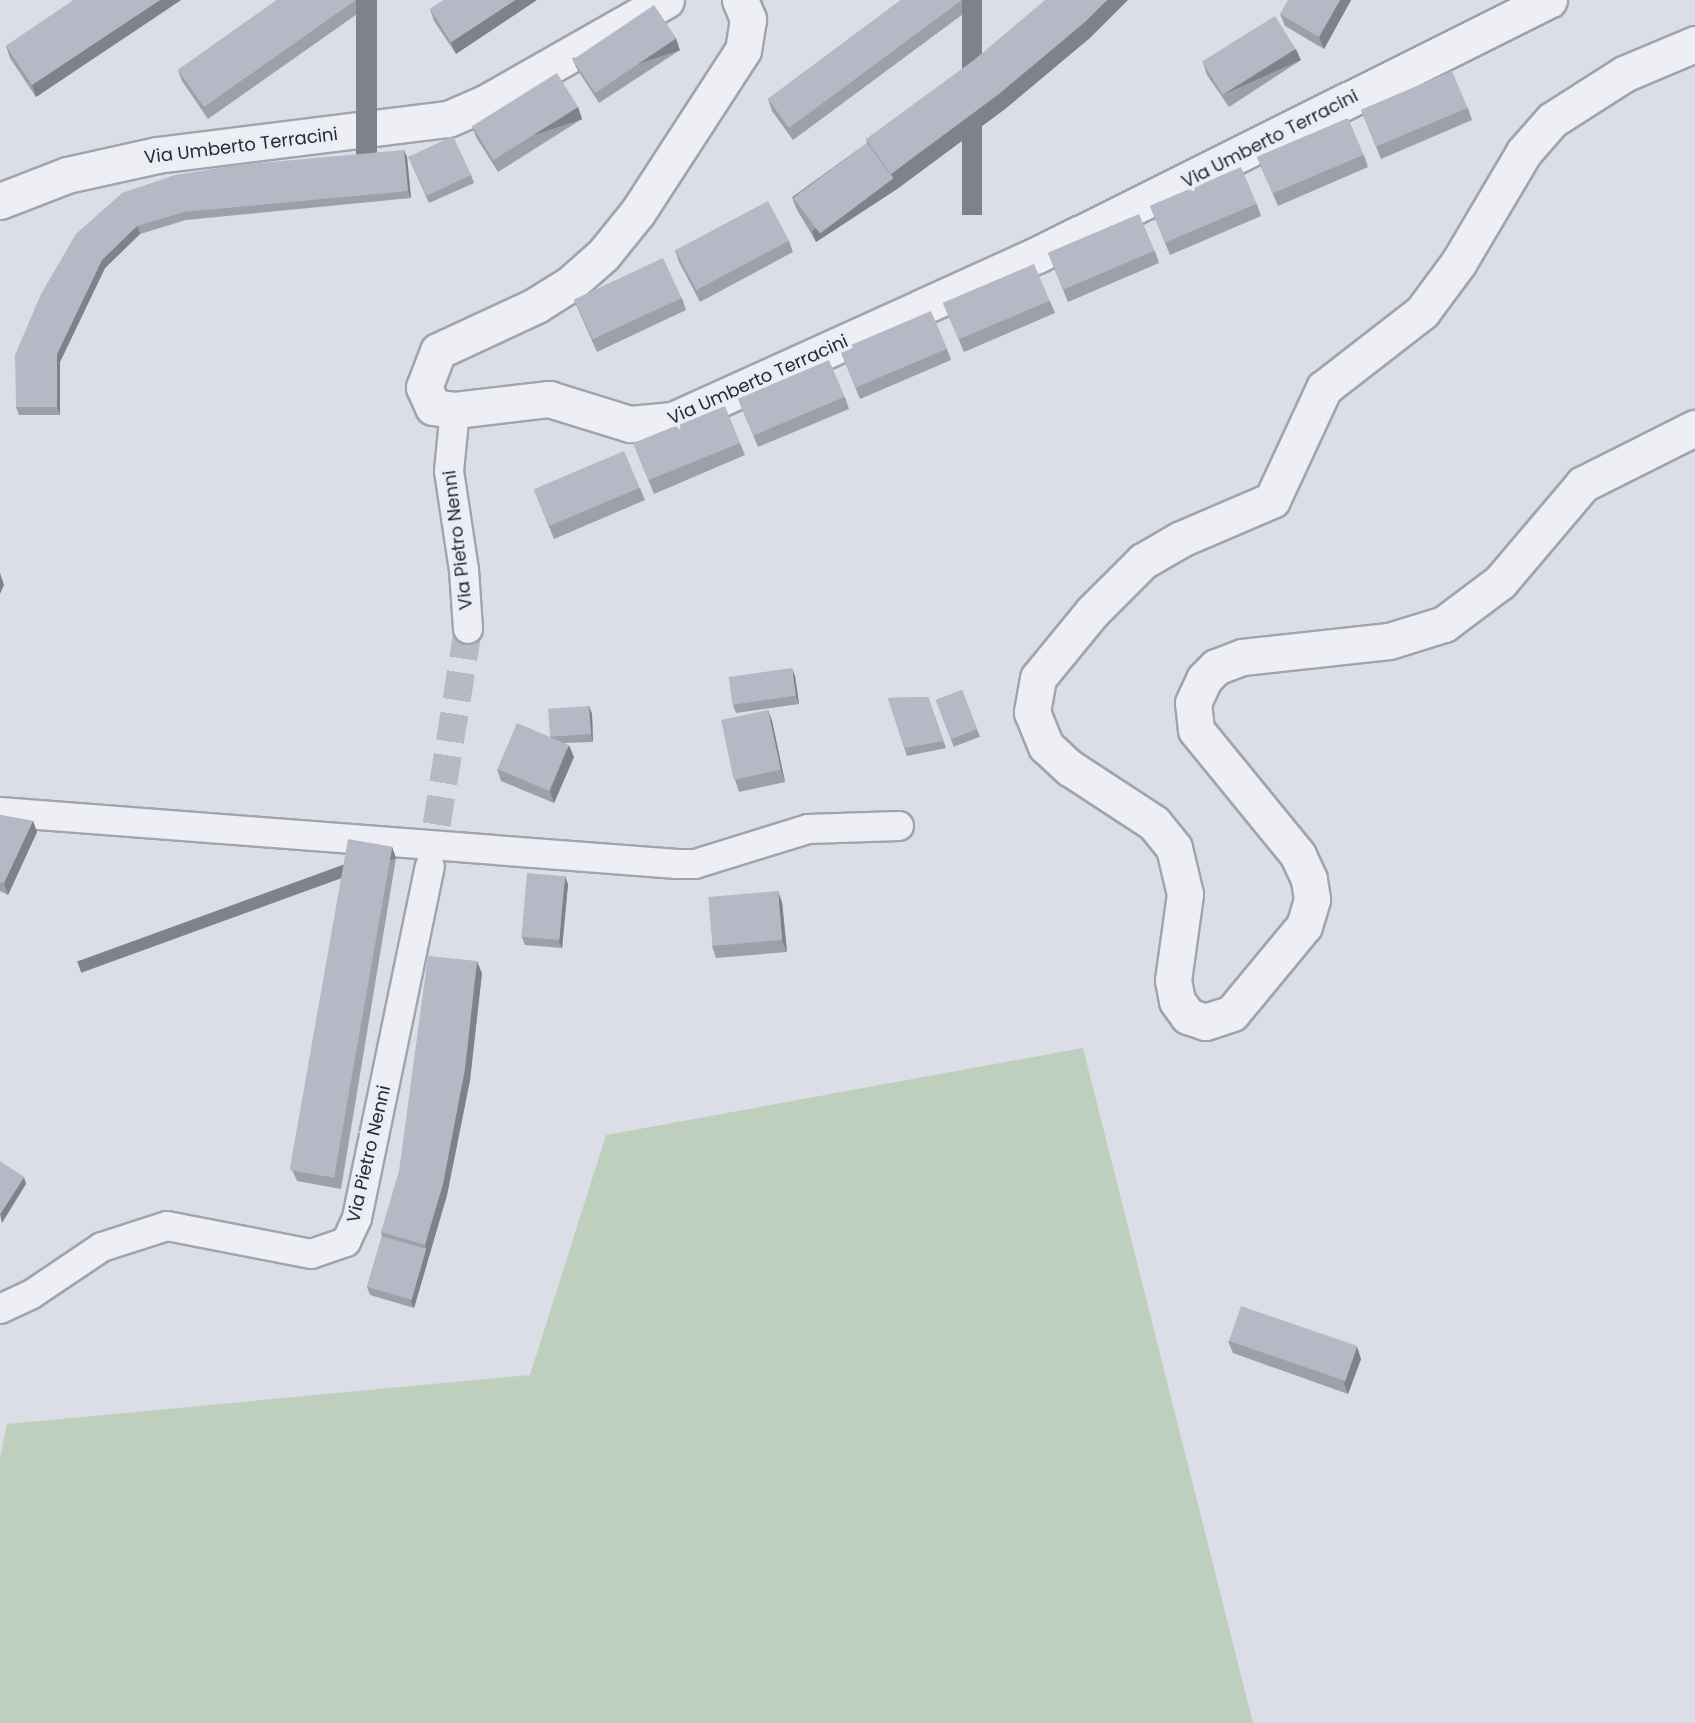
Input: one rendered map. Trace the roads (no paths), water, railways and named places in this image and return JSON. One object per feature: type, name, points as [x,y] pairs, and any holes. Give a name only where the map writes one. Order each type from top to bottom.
[{"type":"street","name":"Via Umberto Terracini","points":[[0,201],[67,174],[157,155],[448,119],[485,103],[666,0]]},
{"type":"street","name":"Via Umberto Terracini","points":[[740,0],[748,19],[743,50],[610,247],[555,295],[453,342],[433,356],[424,395],[433,407],[456,410],[549,399],[630,424],[673,420],[1084,232],[1549,0]]},
{"type":"street","points":[[1695,44],[1624,74],[1552,120],[1524,152],[1459,262],[1422,313],[1381,348],[1332,380],[1317,398],[1272,500],[1181,539],[1143,561],[1092,612],[1038,678],[1032,712],[1046,746],[1070,768],[1154,823],[1174,848],[1185,894],[1173,980],[1177,1001],[1188,1016],[1205,1022],[1232,1013],[1304,926],[1312,899],[1310,879],[1298,855],[1196,730],[1193,703],[1204,679],[1216,667],[1242,657],[1389,640],[1444,624],[1500,582],[1583,484],[1695,428]]},
{"type":"street","name":"Via Pietro Nenni","points":[[456,410],[449,471],[464,570],[468,629]]},
{"type":"street","points":[[0,812],[677,864],[695,864],[808,829],[899,826]]},
{"type":"street","name":"Via Pietro Nenni","points":[[0,1309],[32,1294],[102,1247],[167,1226],[312,1254],[346,1242],[357,1218],[430,866]]},
{"type":"tunnel","points":[[430,866],[468,629]]}]
